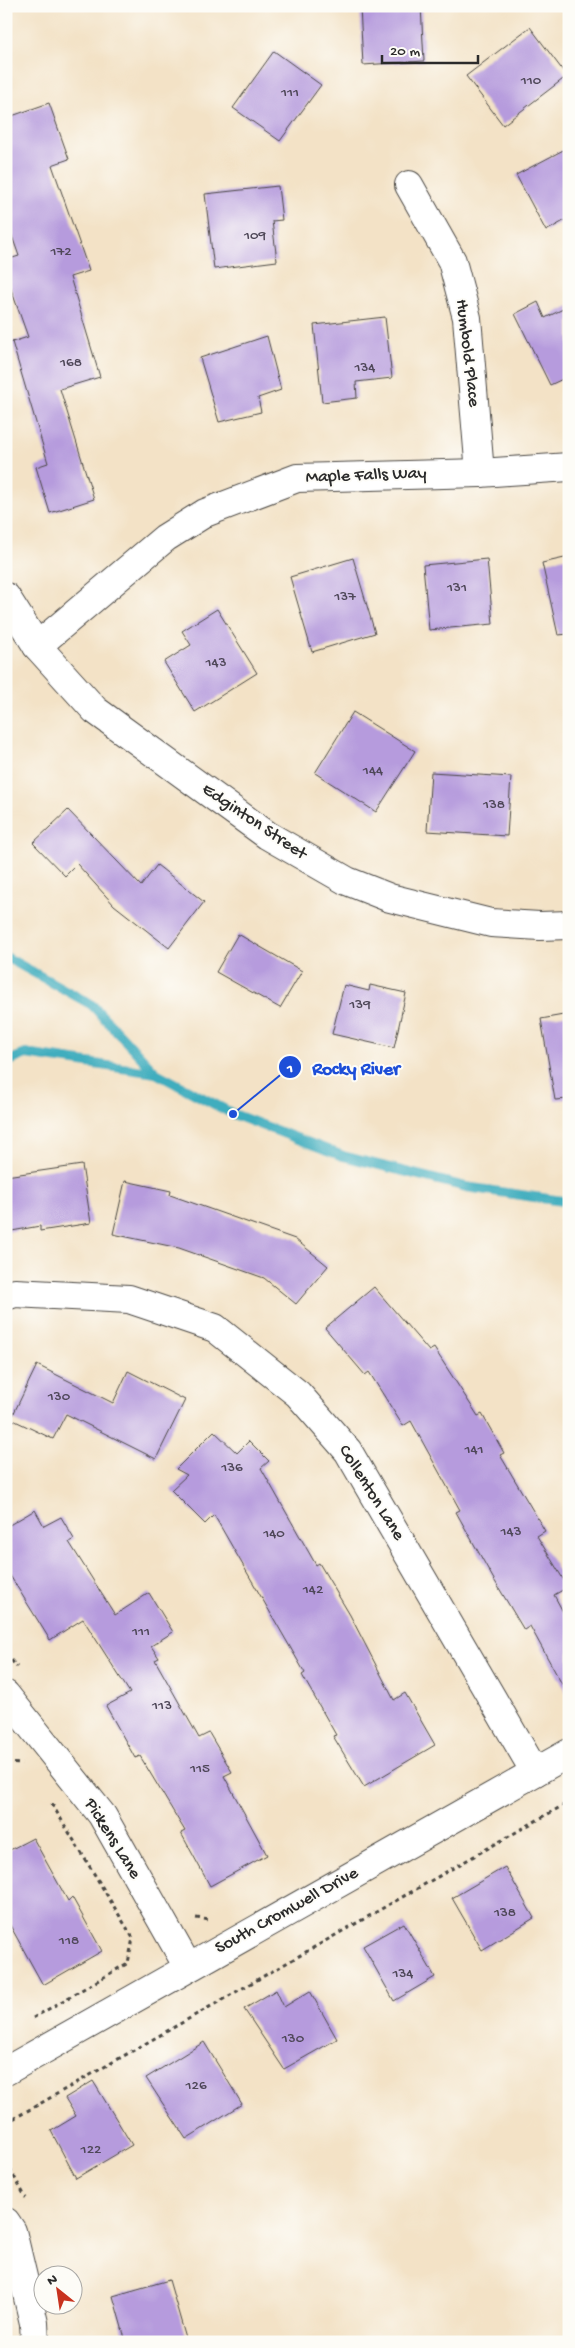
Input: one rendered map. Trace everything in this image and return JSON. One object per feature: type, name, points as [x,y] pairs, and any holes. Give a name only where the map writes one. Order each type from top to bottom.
[{"type":"street","name":"Humbold Place","points":[[409,185],[452,261],[467,318],[480,473]]},
{"type":"street","name":"Maple Falls Way","points":[[36,646],[165,538],[205,513],[297,478],[480,473],[569,467]]},
{"type":"street","name":"Edginton Street","points":[[6,597],[36,646],[95,710],[267,835],[347,881],[390,898],[491,923],[540,926],[569,925]]},
{"type":"street","name":"Collenton Lane","points":[[6,1296],[15,1293],[129,1299],[215,1328],[298,1394],[348,1451],[535,1772]]},
{"type":"street","name":"Pickens Lane","points":[[11,1712],[102,1815],[188,1967]]},
{"type":"street","name":"South Cromwell Drive","points":[[6,2071],[569,1753]]},
{"type":"street","points":[[6,2222],[12,2231],[34,2323],[35,2342]]},
{"type":"path","points":[[6,1654],[19,1668]]},
{"type":"path","points":[[6,2122],[569,1802]]},
{"type":"path","points":[[31,2019],[128,1963],[133,1938],[54,1811]]},
{"type":"path","points":[[190,1917],[212,1920]]},
{"type":"building","points":[[360,6],[421,6],[424,61],[363,65]]},
{"type":"building","points":[[530,27],[567,76],[503,125],[466,76]]},
{"type":"building","points":[[274,51],[321,85],[280,141],[233,108]]},
{"type":"building","points":[[49,103],[69,159],[52,165],[89,271],[70,277],[100,377],[60,389],[94,499],[50,513],[36,467],[48,463],[12,342],[28,337],[6,275],[6,260],[19,256],[6,219],[6,118]]},
{"type":"building","points":[[569,147],[569,218],[546,231],[516,175]]},
{"type":"building","points":[[278,186],[282,220],[272,221],[277,261],[214,269],[205,194]]},
{"type":"building","points":[[538,302],[545,318],[569,306],[569,376],[550,385],[515,314]]},
{"type":"building","points":[[385,317],[392,378],[356,382],[357,398],[322,402],[314,325]]},
{"type":"building","points":[[267,336],[281,390],[258,398],[261,412],[219,422],[200,358]]},
{"type":"building","points":[[569,557],[569,634],[558,635],[542,563]]},
{"type":"building","points":[[353,558],[375,633],[312,652],[290,577]]},
{"type":"building","points":[[487,559],[493,624],[429,630],[423,565]]},
{"type":"building","points":[[217,609],[257,673],[195,712],[164,662],[191,645],[182,631]]},
{"type":"building","points":[[353,712],[415,751],[376,812],[315,773]]},
{"type":"building","points":[[431,772],[511,777],[507,836],[427,831]]},
{"type":"building","points":[[68,810],[141,886],[157,865],[204,902],[169,948],[114,905],[77,864],[65,876],[33,843]]},
{"type":"building","points":[[238,934],[302,971],[280,1008],[216,972]]},
{"type":"building","points":[[344,985],[369,991],[370,985],[406,993],[394,1048],[332,1034]]},
{"type":"building","points":[[569,1014],[569,1099],[555,1100],[541,1019]]},
{"type":"building","points":[[82,1165],[91,1223],[40,1231],[40,1226],[6,1232],[6,1176]]},
{"type":"building","points":[[125,1181],[171,1191],[170,1195],[295,1239],[328,1266],[296,1304],[264,1278],[179,1248],[113,1234]]},
{"type":"building","points":[[374,1287],[429,1351],[434,1348],[478,1416],[482,1414],[504,1453],[500,1455],[545,1531],[537,1536],[568,1587],[554,1595],[569,1623],[569,1697],[530,1626],[524,1630],[493,1578],[456,1512],[460,1510],[411,1421],[403,1426],[369,1372],[365,1375],[325,1328]]},
{"type":"building","points":[[37,1365],[113,1403],[128,1371],[185,1400],[156,1459],[66,1414],[53,1439],[11,1419]]},
{"type":"building","points":[[214,1431],[237,1453],[249,1441],[269,1461],[261,1468],[316,1565],[319,1563],[350,1615],[394,1700],[405,1693],[435,1745],[364,1787],[333,1736],[336,1735],[302,1675],[305,1673],[214,1515],[205,1524],[171,1490],[187,1475],[176,1469]]},
{"type":"building","points":[[35,1510],[44,1526],[61,1517],[74,1539],[69,1542],[115,1615],[149,1593],[173,1632],[151,1646],[159,1658],[155,1660],[199,1738],[209,1733],[232,1772],[224,1776],[267,1855],[210,1886],[181,1833],[185,1831],[140,1756],[135,1758],[106,1706],[130,1693],[83,1619],[50,1640],[6,1569],[6,1527]]},
{"type":"building","points":[[33,1838],[68,1901],[72,1897],[102,1951],[43,1985],[6,1918],[6,1852]]},
{"type":"building","points":[[505,1867],[534,1918],[482,1950],[452,1898]]},
{"type":"building","points":[[404,1923],[435,1977],[394,2001],[363,1946]]},
{"type":"building","points":[[276,1990],[284,2007],[310,1991],[337,2039],[284,2069],[244,2009]]},
{"type":"building","points":[[204,2042],[242,2104],[186,2139],[146,2078]]},
{"type":"building","points":[[93,2081],[132,2145],[76,2178],[51,2131],[76,2116],[65,2098]]},
{"type":"building","points":[[169,2280],[187,2342],[126,2342],[113,2296]]},
{"type":"waterway","points":[[6,957],[92,1005],[156,1073],[233,1114],[343,1156],[466,1187],[569,1202]]},
{"type":"waterway","points":[[6,1062],[26,1054],[156,1073]]},
{"type":"place","name":"Rocky River","points":[[233,1114]]}]
